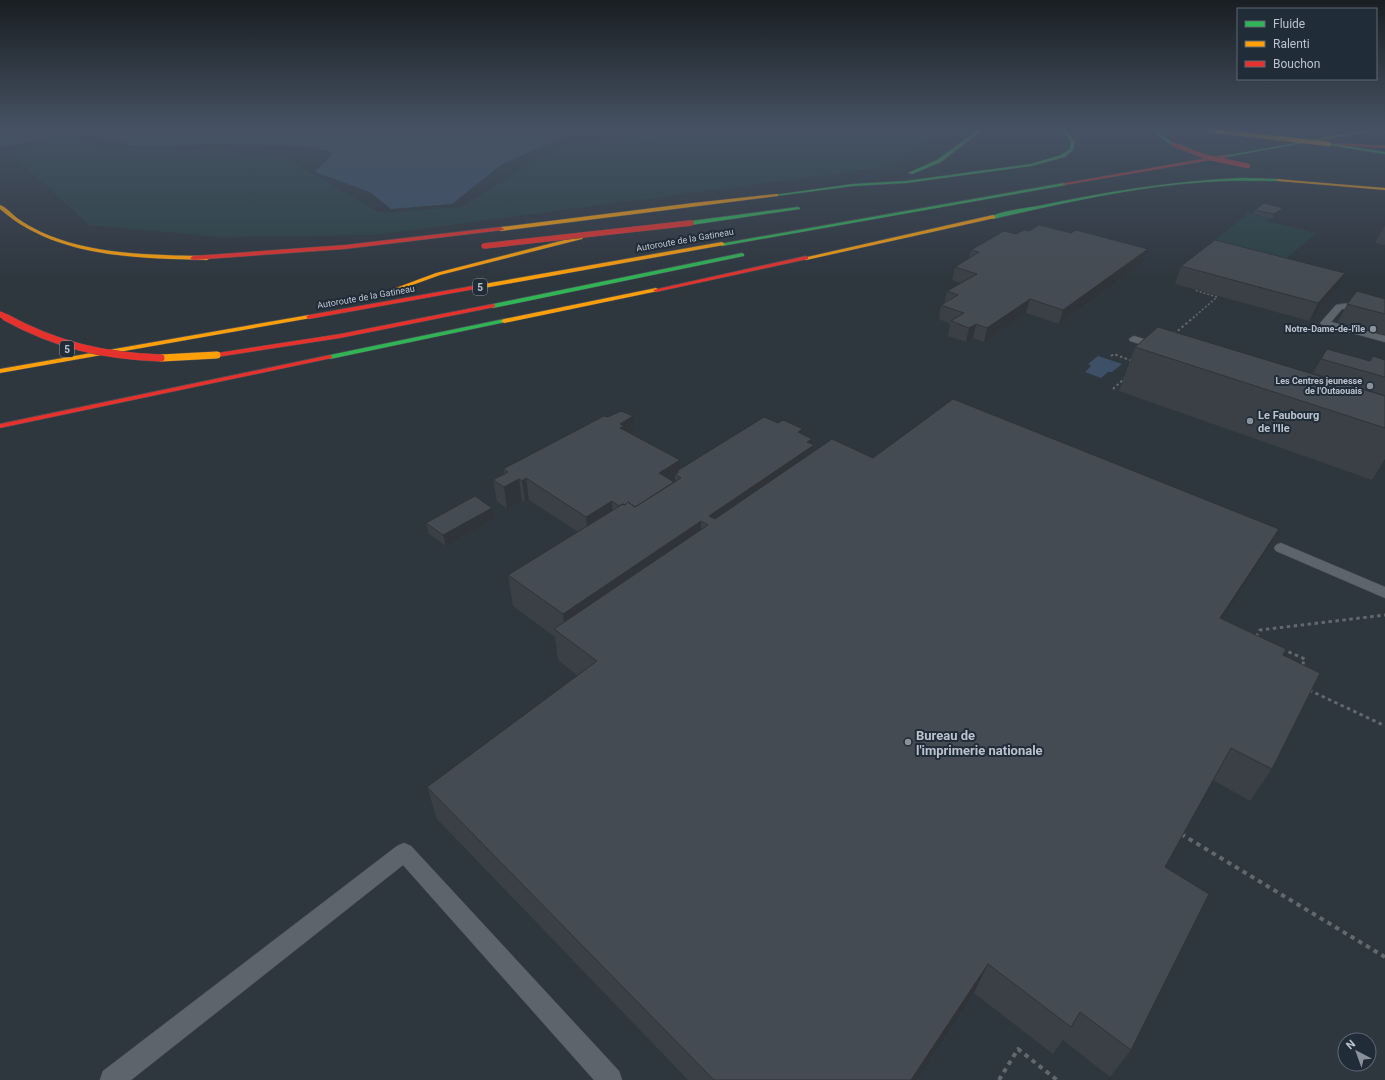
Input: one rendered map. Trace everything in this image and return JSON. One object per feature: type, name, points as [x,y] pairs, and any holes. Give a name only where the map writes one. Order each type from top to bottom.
[{"type":"main road","points":[[869,183],[880,180]]},
{"type":"main road","points":[[193,258],[367,245],[869,183],[912,180]]},
{"type":"main road","name":"Autoroute de la Gatineau","points":[[755,198],[629,225],[438,274],[382,294],[1046,180]]},
{"type":"main road","name":"Autoroute de la Gatineau","points":[[0,371],[1088,180]]},
{"type":"main road","points":[[0,426],[875,244],[944,227],[1112,192],[1187,180]]},
{"type":"main road","points":[[1287,180],[1384,189]]},
{"type":"main road","points":[[1332,180],[1384,189]]},
{"type":"main road","points":[[834,234],[960,203]]},
{"type":"main road","points":[[0,206],[12,218],[25,226],[46,235],[70,243],[118,252],[193,258],[280,259],[361,255]]},
{"type":"main road","points":[[480,246],[591,235],[807,207]]},
{"type":"main road","points":[[803,249],[944,227]]},
{"type":"main road","points":[[0,314],[51,340],[90,352],[141,358],[217,355],[287,346],[752,255]]},
{"type":"main road","name":"5","points":[[60,350],[104,342]]},
{"type":"lane","points":[[1385,304],[1378,302],[1338,307],[1324,323],[1385,339]]},
{"type":"lane","points":[[1134,339],[1166,350]]},
{"type":"lane","points":[[1281,548],[1385,593]]},
{"type":"lane","points":[[112,1080],[404,852],[610,1080]]},
{"type":"path","points":[[1111,356],[1114,354],[1134,361]]},
{"type":"path","points":[[1253,642],[1260,630],[1385,615]]},
{"type":"path","points":[[1256,637],[1263,640]]},
{"type":"path","points":[[1277,646],[1305,659],[1300,671]]},
{"type":"path","points":[[1301,686],[1385,726]]},
{"type":"path","points":[[1180,834],[1385,957]]},
{"type":"path","points":[[1000,1080],[1018,1049],[1057,1080]]},
{"type":"green space","points":[[40,180],[324,180],[380,213],[461,207],[504,181],[786,180],[374,235],[219,237],[89,225]]},
{"type":"green space","points":[[1248,213],[1269,218],[1266,221],[1316,233],[1285,260],[1204,249]]},
{"type":"water","points":[[338,180],[482,180],[452,204],[391,209],[370,192]]},
{"type":"water","points":[[1098,356],[1122,364],[1101,378],[1085,372],[1091,366],[1088,364]]},
{"type":"building","points":[[1264,203],[1283,208],[1274,214],[1255,210]]},
{"type":"building","points":[[1039,225],[1071,233],[1076,230],[1148,249],[1063,310],[1030,299],[987,328],[976,324],[969,328],[951,321],[964,313],[941,305],[958,295],[947,291],[977,274],[955,267],[979,252],[971,250],[1004,231],[1016,234],[1024,230],[1029,231]]},
{"type":"building","points":[[1215,240],[1345,273],[1318,303],[1181,266]]},
{"type":"building","points":[[1357,291],[1385,299],[1385,314],[1347,304]]},
{"type":"building","points":[[1158,327],[1385,396],[1385,428],[1135,347]]},
{"type":"building","points":[[1327,349],[1370,361],[1373,356],[1385,360],[1385,377],[1321,359]]},
{"type":"building","name":"Bureau de l'imprimerie nationale","points":[[953,399],[1279,529],[1220,618],[1286,649],[1283,655],[1320,673],[1272,769],[1231,748],[1165,867],[1209,894],[1131,1050],[1080,1012],[1071,1027],[988,964],[911,1080],[714,1080],[427,787],[597,661],[554,629],[708,525],[701,521],[563,614],[508,575],[623,504],[625,505],[628,502],[635,507],[681,478],[675,474],[679,472],[677,471],[764,417],[778,423],[783,420],[803,429],[798,432],[812,439],[807,442],[814,445],[709,516],[715,519],[832,439],[873,458]]},
{"type":"building","points":[[621,411],[633,416],[620,424],[624,426],[620,428],[680,460],[659,473],[674,482],[635,507],[628,502],[625,505],[623,504],[619,506],[612,501],[586,517],[526,478],[522,481],[519,479],[504,487],[493,480],[508,472],[503,469],[604,416],[608,417]]},
{"type":"building","points":[[475,496],[492,508],[443,535],[426,523]]},
{"type":"traffic: fast","points":[[776,195],[853,185],[918,180]]},
{"type":"traffic: fast","points":[[993,217],[1135,189],[1170,184],[1216,180]]},
{"type":"traffic: fast","points":[[722,244],[1064,184]]},
{"type":"traffic: fast","points":[[691,223],[798,208]]},
{"type":"traffic: fast","points":[[493,306],[742,255]]},
{"type":"traffic: fast","points":[[330,357],[504,321]]},
{"type":"traffic: slow","points":[[1283,180],[1385,189]]},
{"type":"traffic: slow","points":[[501,229],[693,204],[776,195]]},
{"type":"traffic: slow","points":[[0,206],[19,222],[39,233],[85,248],[135,255],[207,258]]},
{"type":"traffic: slow","points":[[806,258],[993,217]]},
{"type":"traffic: slow","points":[[388,292],[438,274],[580,238]]},
{"type":"traffic: slow","points":[[484,286],[722,244]]},
{"type":"traffic: slow","points":[[504,321],[656,290]]},
{"type":"traffic: slow","points":[[0,371],[309,317]]},
{"type":"traffic: slow","points":[[161,358],[217,355]]},
{"type":"traffic: jam","points":[[1064,184],[1085,180]]},
{"type":"traffic: jam","points":[[484,246],[691,223]]},
{"type":"traffic: jam","points":[[193,258],[345,247],[501,229]]},
{"type":"traffic: jam","points":[[656,290],[806,258]]},
{"type":"traffic: jam","points":[[309,317],[484,286]]},
{"type":"traffic: jam","points":[[217,355],[340,336],[493,306]]},
{"type":"traffic: jam","points":[[0,314],[39,334],[78,348],[118,355],[161,358]]},
{"type":"traffic: jam","points":[[0,426],[330,357]]},
{"type":"place","name":"Notre-Dame-de-l'île","points":[[1373,329]]},
{"type":"place","name":"Les Centres jeunesse de l'Outaouais","points":[[1370,386]]},
{"type":"place","name":"Le Faubourg de l'Ile","points":[[1250,421]]},
{"type":"place","name":"Bureau de l'imprimerie nationale","points":[[908,742]]}]
